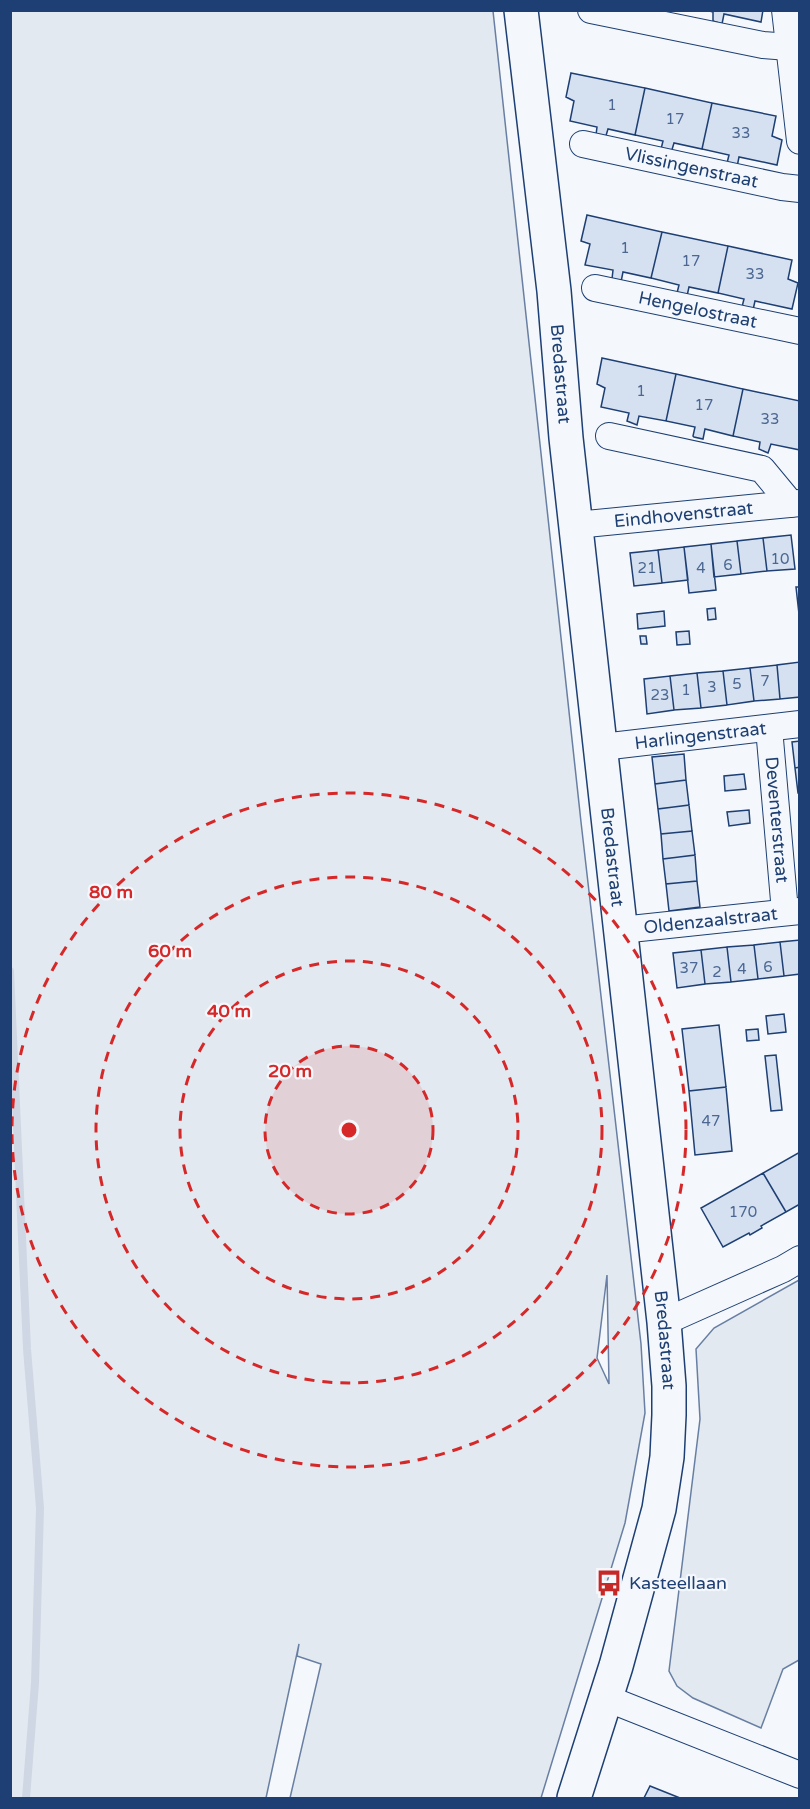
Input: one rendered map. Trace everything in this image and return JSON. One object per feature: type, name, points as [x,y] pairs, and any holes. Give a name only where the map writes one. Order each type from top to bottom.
[{"type":"street","name":"Bredastraat","points":[[521,10],[554,291],[576,525],[602,747],[669,1386],[667,1457],[660,1509],[606,1698],[574,1798]]},
{"type":"street","points":[[591,10],[763,45],[789,47]]},
{"type":"street","points":[[785,10],[800,141]]},
{"type":"street","name":"Vlissingenstraat","points":[[583,144],[800,189]]},
{"type":"street","name":"Hengelostraat","points":[[595,288],[800,331]]},
{"type":"street","name":"Eindhovenstraat","points":[[609,436],[762,469],[795,504]]},
{"type":"street","name":"Eindhovenstraat","points":[[576,525],[795,504]]},
{"type":"street","name":"Harlingenstraat","points":[[602,747],[800,724]]},
{"type":"street","name":"Deventerstraat","points":[[769,728],[792,911]]},
{"type":"street","name":"Oldenzaalstraat","points":[[621,930],[792,911]]},
{"type":"street","points":[[664,1322],[783,1269],[800,1259]]},
{"type":"street","points":[[606,1698],[800,1774]]},
{"type":"shaded area","points":[[10,11],[493,11],[581,822],[641,1344],[645,1413],[625,1523],[541,1798],[290,1798],[321,1664],[297,1656],[299,1644],[266,1798],[11,1798]],"holes":[[[607,1275],[609,1384],[597,1358]]]},
{"type":"shaded area","points":[[799,1280],[799,1660],[783,1669],[761,1728],[693,1698],[677,1686],[669,1671],[700,1419],[696,1349],[714,1328]]},
{"type":"building","points":[[706,10],[763,10],[761,22],[724,14],[722,24],[713,21],[713,12]]},
{"type":"building","points":[[571,73],[645,88],[635,135],[608,129],[605,139],[596,135],[597,127],[570,121],[574,101],[566,97]]},
{"type":"building","points":[[645,88],[712,103],[702,149],[674,143],[671,153],[661,149],[663,141],[635,135]]},
{"type":"building","points":[[712,103],[776,116],[772,136],[782,140],[777,165],[739,157],[737,167],[727,163],[729,155],[702,149]]},
{"type":"building","points":[[587,215],[662,232],[651,278],[623,272],[621,282],[612,279],[613,270],[585,265],[590,244],[581,241]]},
{"type":"building","points":[[662,232],[728,246],[718,293],[689,287],[687,296],[677,293],[679,285],[651,278]]},
{"type":"building","points":[[728,246],[792,260],[788,279],[798,283],[792,309],[755,301],[753,310],[742,307],[744,299],[718,293]]},
{"type":"building","points":[[602,358],[676,374],[666,421],[639,416],[637,425],[627,421],[629,413],[601,407],[605,388],[597,384]]},
{"type":"building","points":[[676,374],[743,389],[733,436],[705,429],[703,439],[694,437],[695,427],[666,421]]},
{"type":"building","points":[[743,389],[800,401],[800,450],[771,444],[768,453],[759,449],[760,442],[733,436]]},
{"type":"building","points":[[791,535],[795,569],[767,571],[763,538]]},
{"type":"building","points":[[763,538],[767,571],[741,574],[737,541]]},
{"type":"building","points":[[737,541],[741,574],[714,577],[711,544]]},
{"type":"building","points":[[711,544],[716,590],[689,593],[684,547]]},
{"type":"building","points":[[684,547],[688,580],[662,583],[658,550]]},
{"type":"building","points":[[658,550],[662,583],[634,586],[630,553]]},
{"type":"building","points":[[796,587],[800,587],[800,614],[799,614]]},
{"type":"building","points":[[715,608],[716,619],[708,620],[707,609]]},
{"type":"building","points":[[664,611],[665,626],[638,629],[637,614]]},
{"type":"building","points":[[689,631],[690,644],[677,645],[676,632]]},
{"type":"building","points":[[640,636],[646,636],[647,644],[641,644]]},
{"type":"building","points":[[800,662],[800,697],[780,699],[777,665]]},
{"type":"building","points":[[777,665],[780,699],[754,701],[750,668]]},
{"type":"building","points":[[750,668],[754,701],[727,705],[723,671]]},
{"type":"building","points":[[723,671],[727,705],[701,708],[697,673]]},
{"type":"building","points":[[697,673],[701,708],[674,710],[670,676]]},
{"type":"building","points":[[670,676],[674,710],[647,714],[644,679]]},
{"type":"building","points":[[800,741],[800,767],[795,768],[792,742]]},
{"type":"building","points":[[684,754],[686,780],[655,784],[652,757]]},
{"type":"building","points":[[800,767],[800,793],[798,793],[795,768]]},
{"type":"building","points":[[744,774],[746,789],[725,791],[724,776]]},
{"type":"building","points":[[686,780],[689,805],[658,809],[655,784]]},
{"type":"building","points":[[689,805],[692,831],[661,834],[658,809]]},
{"type":"building","points":[[749,810],[750,823],[729,826],[727,812]]},
{"type":"building","points":[[692,831],[695,855],[663,859],[661,834]]},
{"type":"building","points":[[695,855],[697,881],[666,884],[663,859]]},
{"type":"building","points":[[697,881],[700,907],[669,911],[666,884]]},
{"type":"building","points":[[800,940],[800,974],[784,976],[780,942]]},
{"type":"building","points":[[780,942],[784,976],[758,979],[754,945]]},
{"type":"building","points":[[754,945],[758,979],[731,982],[727,947]]},
{"type":"building","points":[[727,947],[731,982],[705,984],[701,950]]},
{"type":"building","points":[[701,950],[705,984],[677,988],[673,953]]},
{"type":"building","points":[[784,1014],[786,1032],[768,1034],[766,1016]]},
{"type":"building","points":[[719,1025],[726,1087],[689,1091],[682,1029]]},
{"type":"building","points":[[758,1029],[759,1040],[747,1041],[746,1030]]},
{"type":"building","points":[[776,1055],[782,1110],[771,1111],[765,1056]]},
{"type":"building","points":[[726,1087],[732,1151],[695,1155],[689,1091]]},
{"type":"building","points":[[800,1152],[800,1204],[786,1212],[763,1173]]},
{"type":"building","points":[[763,1173],[786,1212],[750,1235],[749,1233],[723,1247],[701,1208]]},
{"type":"building","points":[[650,1786],[680,1798],[644,1798]]},
{"type":"waterway","points":[[10,971],[27,1349],[40,1508],[35,1683],[26,1798]]},
{"type":"place","name":"Kasteellaan","points":[[609,1583]]}]
